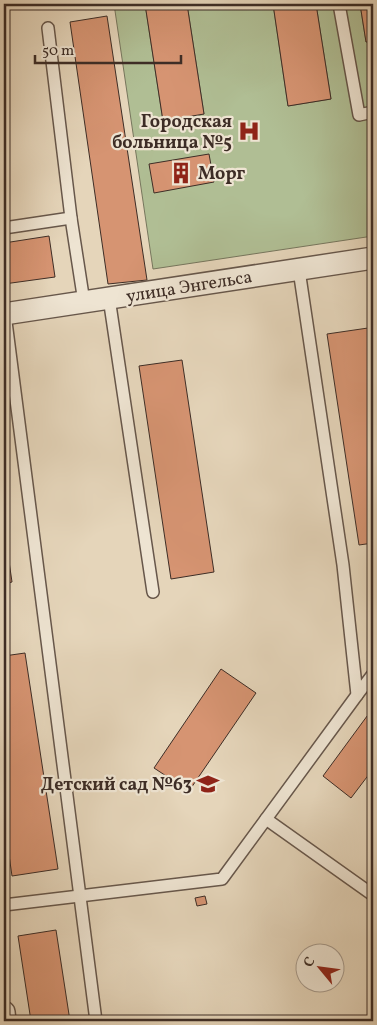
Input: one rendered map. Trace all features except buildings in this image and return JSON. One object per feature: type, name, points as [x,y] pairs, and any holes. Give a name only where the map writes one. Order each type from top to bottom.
[{"type":"street","name":"улица Энгельса","points":[[4,314],[373,258]]},
{"type":"street","points":[[4,1012],[5,1021]]},
{"type":"lane","points":[[340,4],[359,115],[373,112]]},
{"type":"lane","points":[[48,28],[84,302]]},
{"type":"lane","points":[[4,228],[72,218]]},
{"type":"lane","points":[[298,270],[343,565],[357,695]]},
{"type":"lane","points":[[109,298],[153,592]]},
{"type":"lane","points":[[4,314],[96,1021]]},
{"type":"lane","points":[[4,905],[222,879],[373,674]]},
{"type":"lane","points":[[266,819],[373,894]]},
{"type":"green space","name":"Городская больница №5","points":[[114,4],[145,4],[163,121],[204,114],[187,4],[273,4],[288,106],[331,99],[316,4],[360,4],[366,42],[373,41],[373,236],[153,269]]},
{"type":"place","name":"Городская больница №5","points":[[249,131]]},
{"type":"place","name":"Морг","points":[[181,173]]},
{"type":"place","name":"Детский сад №63","points":[[208,784]]}]
